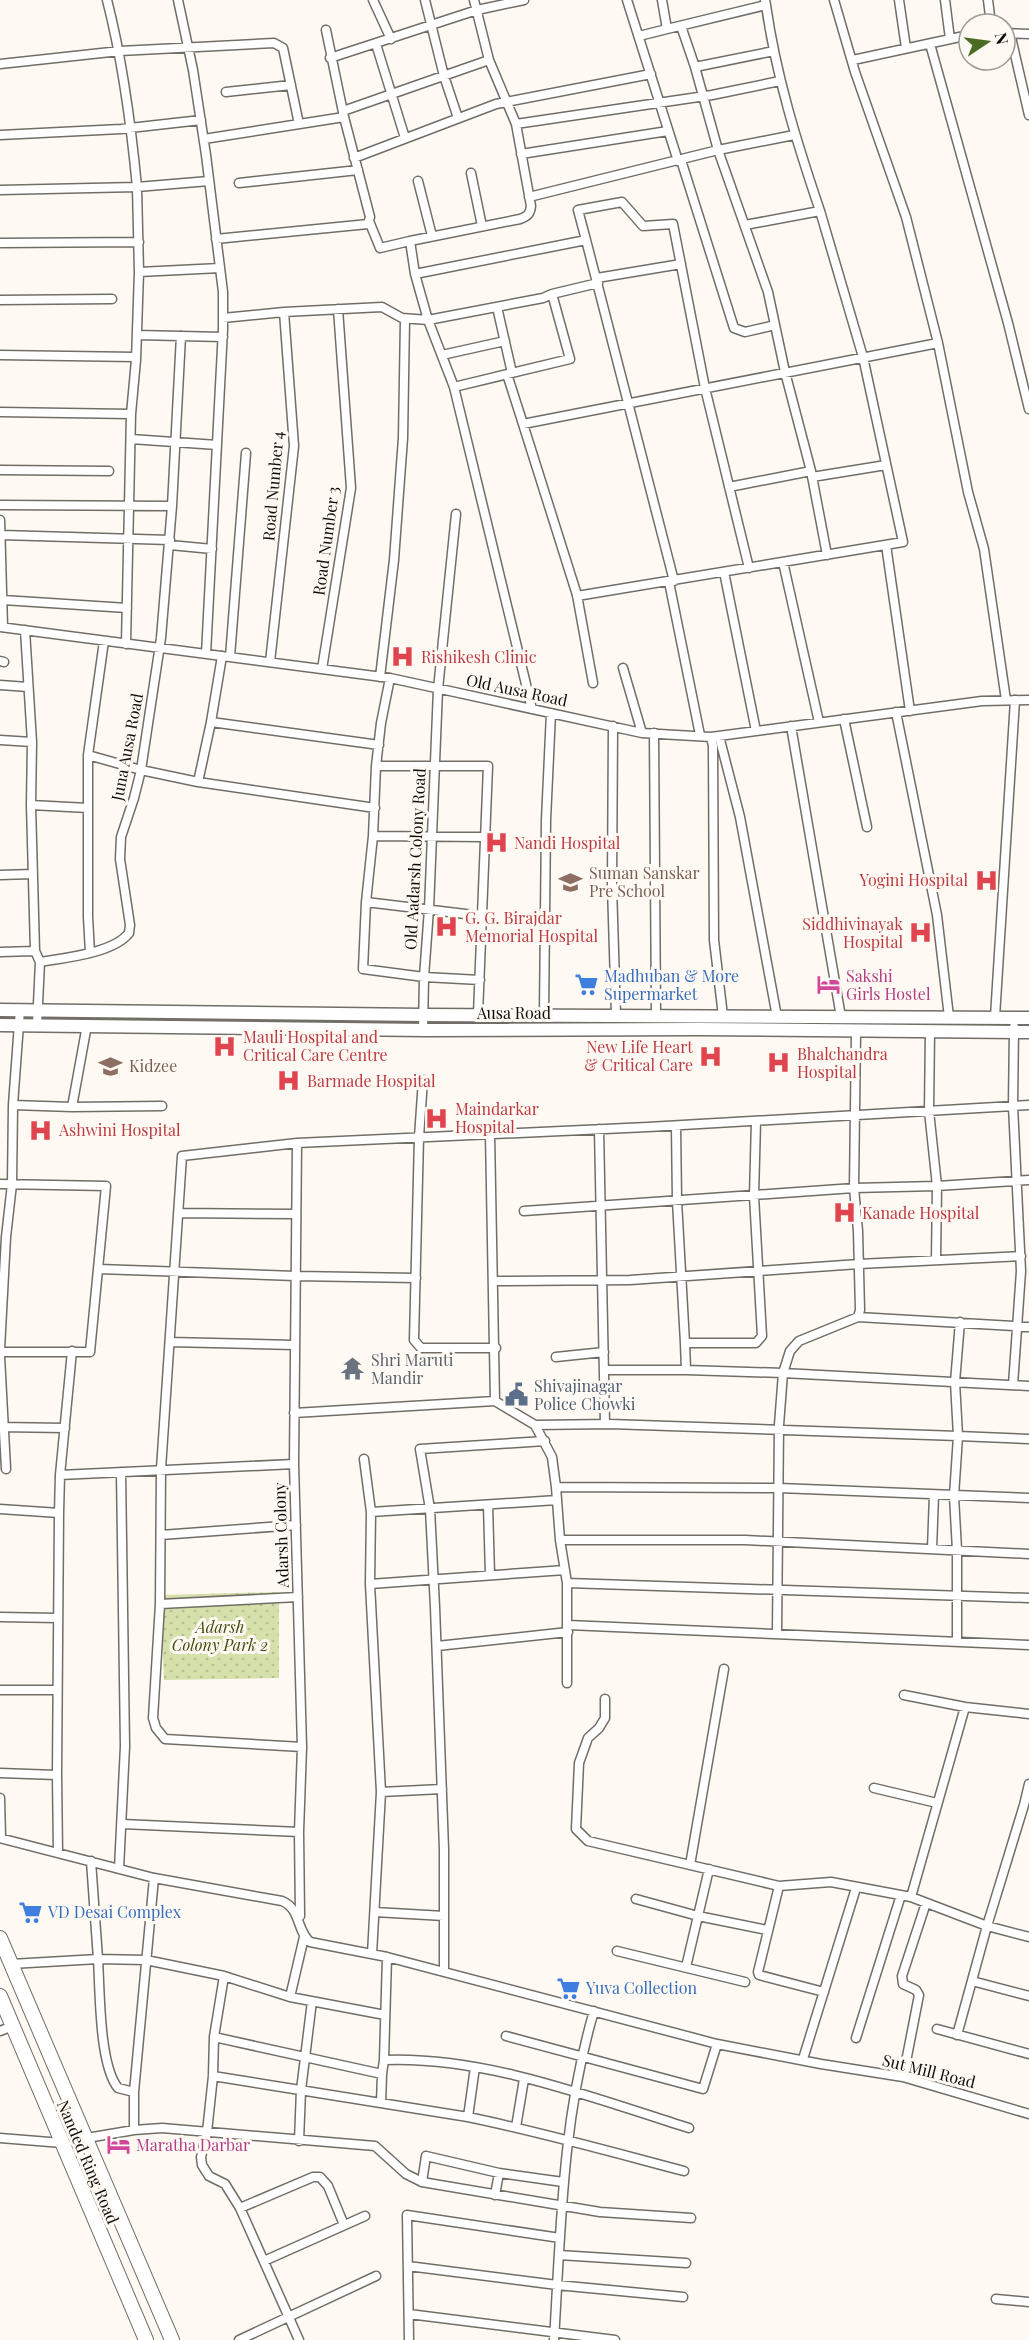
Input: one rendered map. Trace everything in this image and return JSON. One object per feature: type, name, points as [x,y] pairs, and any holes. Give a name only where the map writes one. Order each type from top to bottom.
[{"type":"highway","points":[[0,1938],[172,2340]]},
{"type":"highway","name":"Nanded Ring Road","points":[[0,1996],[6,2029],[62,2143],[146,2340]]},
{"type":"main road","points":[[0,1010],[1029,1018]]},
{"type":"main road","name":"Ausa Road","points":[[0,1025],[423,1030],[708,1029],[1029,1032]]},
{"type":"street","points":[[107,0],[120,51],[131,128],[137,187],[139,242],[136,357],[131,414],[126,644]]},
{"type":"street","points":[[178,0],[186,46],[193,70],[204,140],[220,268],[223,318],[206,654]]},
{"type":"street","points":[[373,0],[391,39]]},
{"type":"street","points":[[425,0],[444,75],[458,118]]},
{"type":"street","points":[[326,30],[330,58],[369,221],[380,248],[527,216],[531,206],[516,124],[489,60],[474,0]]},
{"type":"street","points":[[330,58],[477,10],[524,0]]},
{"type":"street","points":[[627,0],[734,328],[745,332],[775,325]]},
{"type":"street","points":[[662,0],[667,29]]},
{"type":"street","points":[[834,0],[906,217],[938,343],[968,492],[984,549],[1010,700],[994,1017]]},
{"type":"street","points":[[899,0],[906,48]]},
{"type":"street","points":[[945,0],[950,39]]},
{"type":"street","points":[[577,596],[903,542],[863,357],[820,211],[794,135],[780,81],[765,3],[639,36]]},
{"type":"street","points":[[681,26],[718,150],[768,292],[785,372],[811,474],[827,555]]},
{"type":"street","points":[[853,60],[957,38]]},
{"type":"street","points":[[0,64],[186,46],[261,43],[280,45],[283,48],[298,124]]},
{"type":"street","points":[[375,44],[405,138]]},
{"type":"street","points":[[930,44],[1005,313],[1029,409]]},
{"type":"street","points":[[695,67],[774,51]]},
{"type":"street","points":[[204,140],[343,114],[392,93],[489,60]]},
{"type":"street","points":[[1017,68],[1029,115]]},
{"type":"street","points":[[354,158],[458,118],[507,102],[651,74]]},
{"type":"street","points":[[516,124],[703,96],[780,81]]},
{"type":"street","points":[[226,93],[291,85]]},
{"type":"street","points":[[0,135],[42,135],[201,120]]},
{"type":"street","points":[[521,154],[668,130]]},
{"type":"street","points":[[529,197],[718,150],[794,135]]},
{"type":"street","points":[[240,183],[358,170]]},
{"type":"street","points":[[471,172],[482,226]]},
{"type":"street","points":[[0,190],[137,187],[209,181]]},
{"type":"street","points":[[418,181],[432,236]]},
{"type":"street","points":[[700,735],[671,581],[630,403],[578,210],[622,202],[643,226],[673,224],[705,388],[749,568]]},
{"type":"street","points":[[745,225],[820,211]]},
{"type":"street","points":[[216,239],[368,224],[369,221]]},
{"type":"street","points":[[415,274],[586,240]]},
{"type":"street","points":[[410,241],[415,274],[428,320],[454,387],[532,709]]},
{"type":"street","points":[[0,243],[139,242]]},
{"type":"street","points":[[223,318],[382,307],[405,319],[428,320],[543,298],[598,281],[681,264]]},
{"type":"street","points":[[139,272],[220,268]]},
{"type":"street","points":[[454,387],[570,359],[552,294]]},
{"type":"street","points":[[0,300],[112,299]]},
{"type":"street","points":[[497,307],[523,423],[577,596],[593,683]]},
{"type":"street","name":"Road Number 3","points":[[322,669],[351,488],[338,309]]},
{"type":"street","name":"Road Number 4","points":[[270,662],[294,446],[284,312]]},
{"type":"street","points":[[380,677],[394,560],[402,449],[405,319]]},
{"type":"street","points":[[137,334],[223,337]]},
{"type":"street","name":"Juna Ausa Road","points":[[40,962],[90,953],[117,943],[129,933],[130,925],[120,859],[121,837],[141,770],[160,649],[170,542],[181,336]]},
{"type":"street","points":[[442,355],[505,341]]},
{"type":"street","points":[[523,423],[938,343]]},
{"type":"street","points":[[0,355],[136,357]]},
{"type":"street","points":[[0,412],[131,414]]},
{"type":"street","points":[[131,439],[217,445]]},
{"type":"street","points":[[198,782],[226,657],[246,453]]},
{"type":"street","points":[[729,487],[886,465]]},
{"type":"street","points":[[0,470],[109,471]]},
{"type":"street","points":[[0,505],[172,506]]},
{"type":"street","name":"Old Aadarsh Colony Road","points":[[423,1030],[423,977],[429,909],[438,689],[456,514]]},
{"type":"street","points":[[0,523],[2,627]]},
{"type":"street","points":[[2,535],[129,539],[170,542],[212,549]]},
{"type":"street","points":[[886,545],[910,711]]},
{"type":"street","points":[[783,562],[819,722]]},
{"type":"street","points":[[724,572],[756,731]]},
{"type":"street","points":[[3,600],[127,608]]},
{"type":"street","name":"Old Ausa Road","points":[[2,627],[390,678],[654,734],[715,736],[982,701],[1029,700]]},
{"type":"street","points":[[25,630],[32,742],[30,805],[35,951],[40,962],[37,1025]]},
{"type":"street","points":[[90,953],[88,755],[104,640]]},
{"type":"street","points":[[623,668],[642,733]]},
{"type":"street","points":[[390,678],[381,723],[376,766],[363,969],[423,977],[480,980]]},
{"type":"street","points":[[0,685],[28,687]]},
{"type":"street","points":[[896,712],[937,915],[949,1017]]},
{"type":"street","points":[[544,1015],[546,820],[551,713]]},
{"type":"street","points":[[844,719],[867,827]]},
{"type":"street","points":[[211,722],[379,746]]},
{"type":"street","points":[[613,726],[612,887],[616,1015]]},
{"type":"street","points":[[791,726],[841,1017]]},
{"type":"street","points":[[654,734],[656,1016]]},
{"type":"street","points":[[715,736],[713,746],[714,940],[723,1016]]},
{"type":"street","points":[[715,736],[740,817],[777,1017]]},
{"type":"street","points":[[0,740],[32,742]]},
{"type":"street","points":[[88,755],[141,770],[198,782],[375,808]]},
{"type":"street","points":[[376,766],[488,766],[478,1014]]},
{"type":"street","points":[[30,805],[88,808]]},
{"type":"street","points":[[373,836],[485,837]]},
{"type":"street","points":[[0,875],[32,873]]},
{"type":"street","points":[[366,902],[482,916]]},
{"type":"street","points":[[0,952],[35,951]]},
{"type":"street","points":[[6,1468],[2,1427],[0,1352],[6,1237],[12,1184],[13,1105],[20,1010]]},
{"type":"street","points":[[1013,1385],[1017,1325],[1025,1271],[1021,1256],[1013,1106],[1014,1017]]},
{"type":"street","points":[[72,1107],[87,1025]]},
{"type":"street","points":[[856,1031],[857,1115],[854,1188],[859,1264],[860,1310],[858,1317]]},
{"type":"street","points":[[930,1031],[929,1111],[937,1186],[936,1260]]},
{"type":"street","points":[[423,1080],[419,1137],[414,1340],[421,1348],[496,1348]]},
{"type":"street","points":[[13,1105],[162,1106]]},
{"type":"street","points":[[302,1747],[165,1738],[159,1734],[153,1718],[160,1604],[162,1469],[182,1156],[297,1143],[676,1126],[1029,1105]]},
{"type":"street","points":[[685,1344],[756,1343],[762,1336],[754,1196],[756,1121]]},
{"type":"street","points":[[676,1126],[677,1201],[686,1370]]},
{"type":"street","points":[[599,1129],[604,1424]]},
{"type":"street","points":[[490,1134],[495,1281],[495,1401]]},
{"type":"street","name":"Adarsh Colony","points":[[297,1143],[294,1464],[302,1747],[299,1832],[300,1926]]},
{"type":"street","points":[[524,1211],[854,1188],[1029,1180]]},
{"type":"street","points":[[0,1184],[106,1186],[90,1352],[0,1352]]},
{"type":"street","points":[[178,1213],[296,1214]]},
{"type":"street","points":[[495,1281],[602,1280],[1021,1256]]},
{"type":"street","points":[[99,1269],[416,1278]]},
{"type":"street","points":[[777,1634],[779,1428],[783,1373],[790,1351],[799,1341],[858,1317],[1029,1326]]},
{"type":"street","points":[[957,1642],[958,1596],[954,1496],[958,1436],[955,1382],[960,1322]]},
{"type":"street","points":[[170,1342],[294,1344]]},
{"type":"street","points":[[58,1852],[57,1690],[60,1475],[72,1351]]},
{"type":"street","points":[[556,1357],[604,1352]]},
{"type":"street","points":[[604,1370],[783,1373],[1029,1386]]},
{"type":"street","points":[[294,1413],[495,1401],[535,1425],[552,1457],[556,1487],[560,1540],[567,1583],[567,1683]]},
{"type":"street","points":[[535,1425],[604,1424],[779,1428],[1029,1439]]},
{"type":"street","points":[[2,1427],[65,1428]]},
{"type":"street","points":[[444,1971],[442,1789],[437,1646],[430,1509],[420,1449],[545,1441]]},
{"type":"street","points":[[364,1459],[371,1512],[370,1584],[381,1792],[372,1954]]},
{"type":"street","points":[[60,1475],[294,1464]]},
{"type":"street","points":[[119,1869],[125,1746],[121,1472]]},
{"type":"street","points":[[556,1487],[778,1488],[1029,1498]]},
{"type":"street","points":[[932,1549],[934,1495]]},
{"type":"street","points":[[371,1512],[557,1500]]},
{"type":"street","points":[[488,1505],[489,1575]]},
{"type":"street","points":[[0,1509],[59,1513]]},
{"type":"street","points":[[161,1535],[296,1525]]},
{"type":"street","points":[[560,1540],[778,1542],[1029,1554]]},
{"type":"street","points":[[370,1584],[565,1570]]},
{"type":"street","points":[[567,1583],[1029,1598]]},
{"type":"street","points":[[160,1604],[298,1597]]},
{"type":"street","points":[[0,1617],[58,1618]]},
{"type":"street","points":[[437,1646],[568,1628],[1029,1645]]},
{"type":"street","points":[[690,1865],[724,1669]]},
{"type":"street","points":[[0,1690],[57,1690]]},
{"type":"street","points":[[904,1695],[965,1707],[1029,1714]]},
{"type":"street","points":[[605,1699],[605,1718],[599,1728],[588,1738],[579,1763],[576,1829],[588,1841],[779,1886],[831,1882],[912,1897],[987,1926],[1029,1937]]},
{"type":"street","points":[[912,1897],[965,1707]]},
{"type":"street","points":[[0,1773],[57,1775]]},
{"type":"street","points":[[957,2035],[987,1926],[1027,1806],[1029,1784]]},
{"type":"street","points":[[874,1788],[937,1803]]},
{"type":"street","points":[[381,1792],[442,1789]]},
{"type":"street","points":[[0,1798],[1,1838],[154,1878],[282,1900],[291,1904],[296,1911],[304,1937],[290,1997]]},
{"type":"street","points":[[122,1824],[299,1832]]},
{"type":"street","points":[[91,1861],[102,2019],[109,2071],[118,2088],[134,2092]]},
{"type":"street","points":[[686,1967],[709,1869]]},
{"type":"street","points":[[134,2130],[134,2092],[154,1878]]},
{"type":"street","points":[[779,1886],[759,1964],[759,1975],[824,1992]]},
{"type":"street","points":[[803,2059],[856,1888]]},
{"type":"street","points":[[856,2038],[901,1895]]},
{"type":"street","points":[[636,1899],[698,1916],[767,1930]]},
{"type":"street","points":[[903,2077],[919,1995],[916,1990],[903,1984],[902,1976],[926,1903]]},
{"type":"street","points":[[375,1912],[444,1916]]},
{"type":"street","name":"Sut Mill Road","points":[[304,1937],[310,1942],[387,1956],[717,2044],[903,2077],[1029,2114]]},
{"type":"street","points":[[617,1951],[745,1982]]},
{"type":"street","points":[[381,2103],[387,1956]]},
{"type":"street","points":[[11,1964],[98,1959],[146,1960],[224,1976],[290,1997],[385,2014]]},
{"type":"street","points":[[224,1976],[214,2037],[213,2076],[207,2132],[201,2157],[202,2165],[209,2176],[225,2184],[240,2208],[299,2340]]},
{"type":"street","points":[[972,1981],[1029,1996]]},
{"type":"street","points":[[299,2141],[301,2090],[312,2001]]},
{"type":"street","points":[[554,2336],[563,2182],[568,2139],[581,2056],[594,2011]]},
{"type":"street","points":[[937,2030],[1029,2054]]},
{"type":"street","points":[[506,2036],[703,2089],[717,2044]]},
{"type":"street","points":[[214,2037],[382,2074]]},
{"type":"street","points":[[384,2060],[410,2059],[475,2067],[574,2092],[689,2128]]},
{"type":"street","points":[[468,2116],[475,2067]]},
{"type":"street","points":[[213,2076],[468,2116],[568,2139],[593,2148],[684,2171]]},
{"type":"street","points":[[516,2127],[524,2079]]},
{"type":"street","points":[[87,2138],[162,2128],[375,2146],[406,2174],[422,2182],[562,2206],[642,2216],[691,2218]]},
{"type":"street","points":[[0,2138],[62,2143]]},
{"type":"street","points":[[422,2182],[426,2156],[499,2173],[563,2182]]},
{"type":"street","points":[[495,2195],[499,2173]]},
{"type":"street","points":[[240,2208],[313,2177],[320,2177],[328,2186],[344,2225]]},
{"type":"street","points":[[264,2260],[365,2216]]},
{"type":"street","points":[[409,2340],[407,2216],[560,2238]]},
{"type":"street","points":[[559,2255],[686,2263]]},
{"type":"street","points":[[408,2266],[557,2285],[683,2297]]},
{"type":"street","points":[[239,2340],[376,2276]]},
{"type":"street","points":[[996,2299],[1029,2302]]},
{"type":"street","points":[[409,2314],[554,2336],[615,2340]]},
{"type":"green space","name":"Adarsh Colony Park 2","points":[[279,1592],[279,1678],[164,1680],[160,1595]]},
{"type":"place","name":"Rishikesh Clinic","points":[[403,657]]},
{"type":"place","name":"Nandi Hospital","points":[[496,843]]},
{"type":"place","name":"Yogini Hospital","points":[[986,880]]},
{"type":"place","name":"Suman Sanskar Pre School","points":[[571,882]]},
{"type":"place","name":"G. G. Birajdar Memorial Hospital","points":[[447,927]]},
{"type":"place","name":"Siddhivinayak Hospital","points":[[921,933]]},
{"type":"place","name":"Madhuban & More Supermarket","points":[[586,985]]},
{"type":"place","name":"Sakshi Girls Hostel","points":[[828,985]]},
{"type":"place","name":"Mauli Hospital and Critical Care Centre","points":[[225,1046]]},
{"type":"place","name":"New Life Heart & Critical Care","points":[[711,1056]]},
{"type":"place","name":"Bhalchandra Hospital","points":[[779,1063]]},
{"type":"place","name":"Kidzee","points":[[111,1066]]},
{"type":"place","name":"Barmade Hospital","points":[[289,1081]]},
{"type":"place","name":"Maindarkar Hospital","points":[[437,1118]]},
{"type":"place","name":"Ashwini Hospital","points":[[41,1130]]},
{"type":"place","name":"Kanade Hospital","points":[[844,1213]]},
{"type":"place","name":"Shri Maruti Mandir","points":[[353,1369]]},
{"type":"place","name":"Shivajinagar Police Chowki","points":[[516,1395]]},
{"type":"place","name":"VD Desai Complex","points":[[30,1912]]},
{"type":"place","name":"Yuva Collection","points":[[568,1988]]},
{"type":"place","name":"Maratha Darbar","points":[[118,2145]]}]
